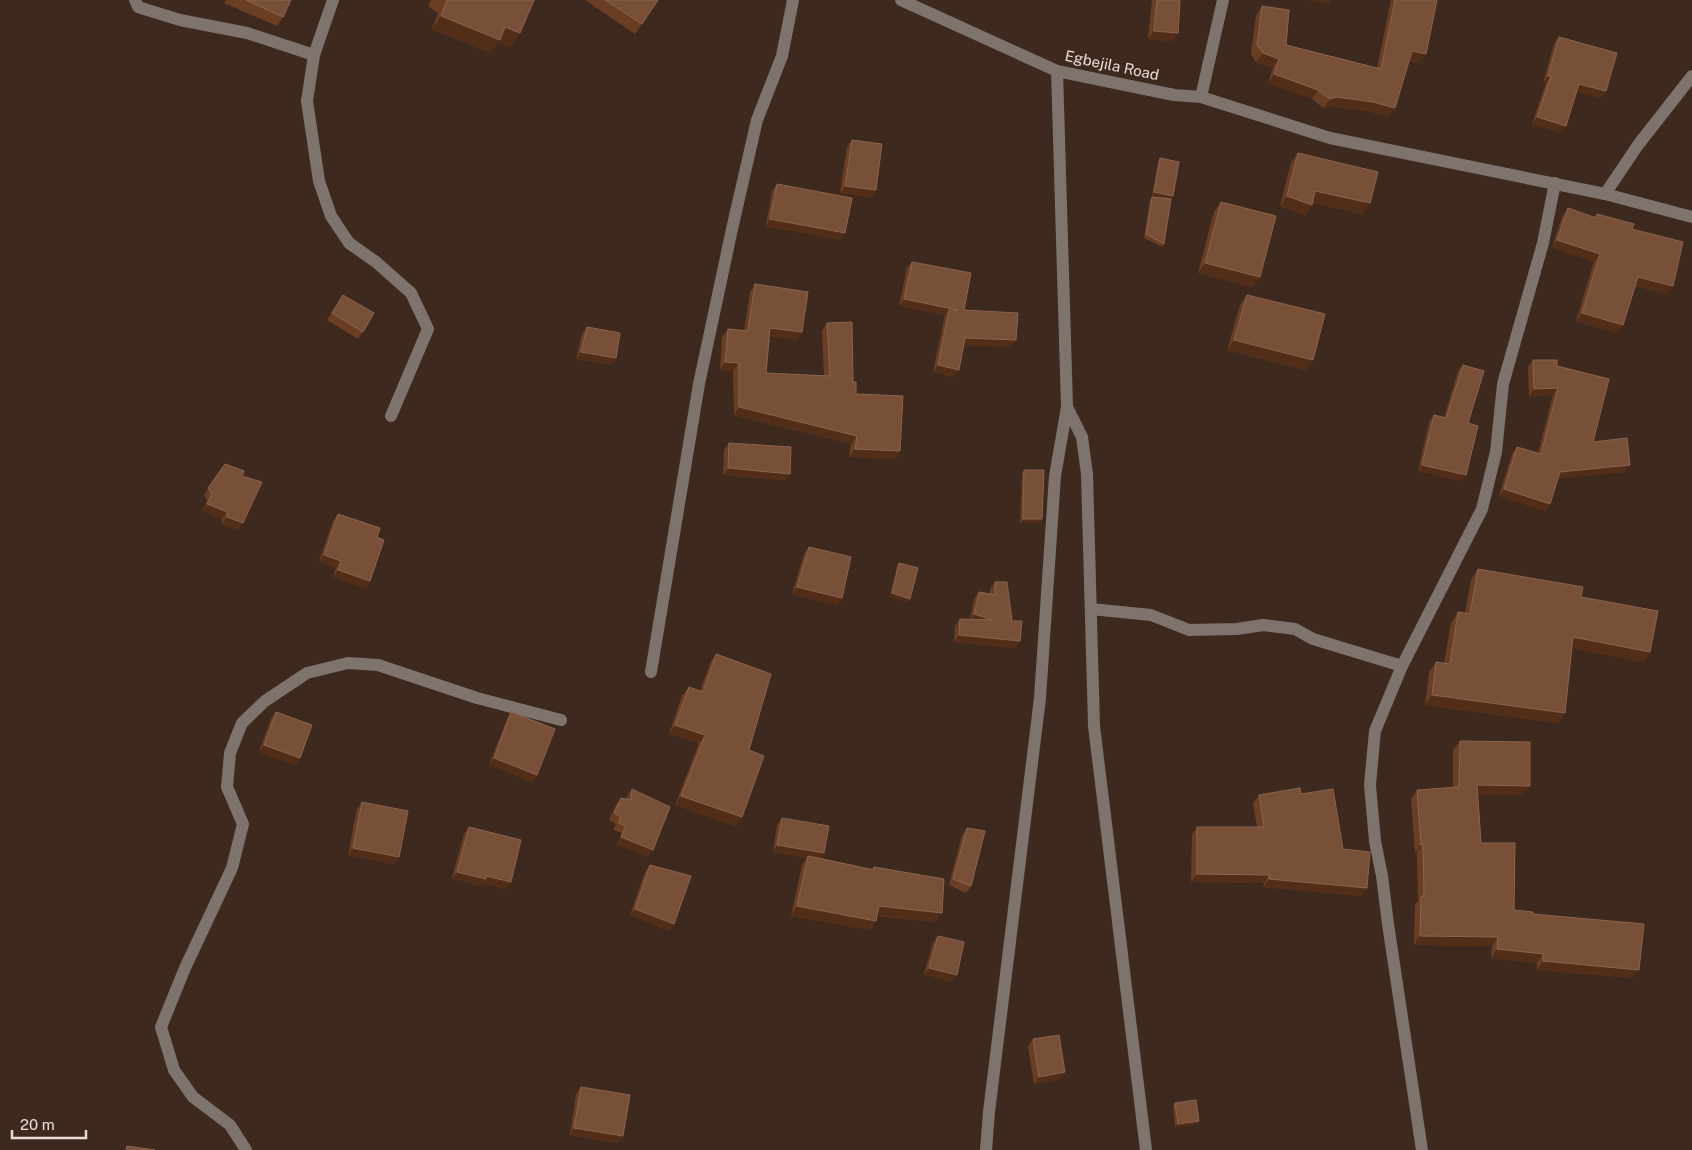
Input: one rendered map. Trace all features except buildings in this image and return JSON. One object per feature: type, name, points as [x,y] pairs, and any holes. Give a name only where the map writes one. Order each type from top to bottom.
[{"type":"street","points":[[136,0],[138,7],[180,20],[246,33],[314,55]]},
{"type":"street","points":[[333,0],[314,55],[307,101],[319,181],[331,216],[349,243],[376,262],[411,292],[428,329],[391,416]]},
{"type":"street","points":[[652,672],[699,384],[757,120],[782,56],[793,0]]},
{"type":"street","name":"Egbejila Road","points":[[901,0],[1057,71],[1174,94],[1201,97],[1330,138],[1556,183],[1692,217]]},
{"type":"street","points":[[1201,97],[1223,0]]},
{"type":"street","points":[[986,1150],[1040,698],[1055,476],[1067,407],[1057,71]]},
{"type":"street","points":[[1605,194],[1638,145],[1692,76]]},
{"type":"street","points":[[1422,1150],[1382,876],[1375,841],[1370,786],[1375,731],[1402,666],[1482,509],[1496,452],[1503,384],[1542,242],[1556,183]]},
{"type":"street","points":[[1067,407],[1082,437],[1087,474],[1094,726],[1146,1150]]},
{"type":"street","points":[[1091,609],[1151,615],[1190,630],[1237,629],[1263,625],[1295,629],[1313,639],[1402,666]]},
{"type":"street","points":[[246,1150],[230,1125],[193,1097],[174,1070],[161,1027],[185,968],[232,868],[243,824],[227,787],[230,753],[242,724],[265,701],[307,673],[348,663],[378,666],[477,698],[561,720]]}]
